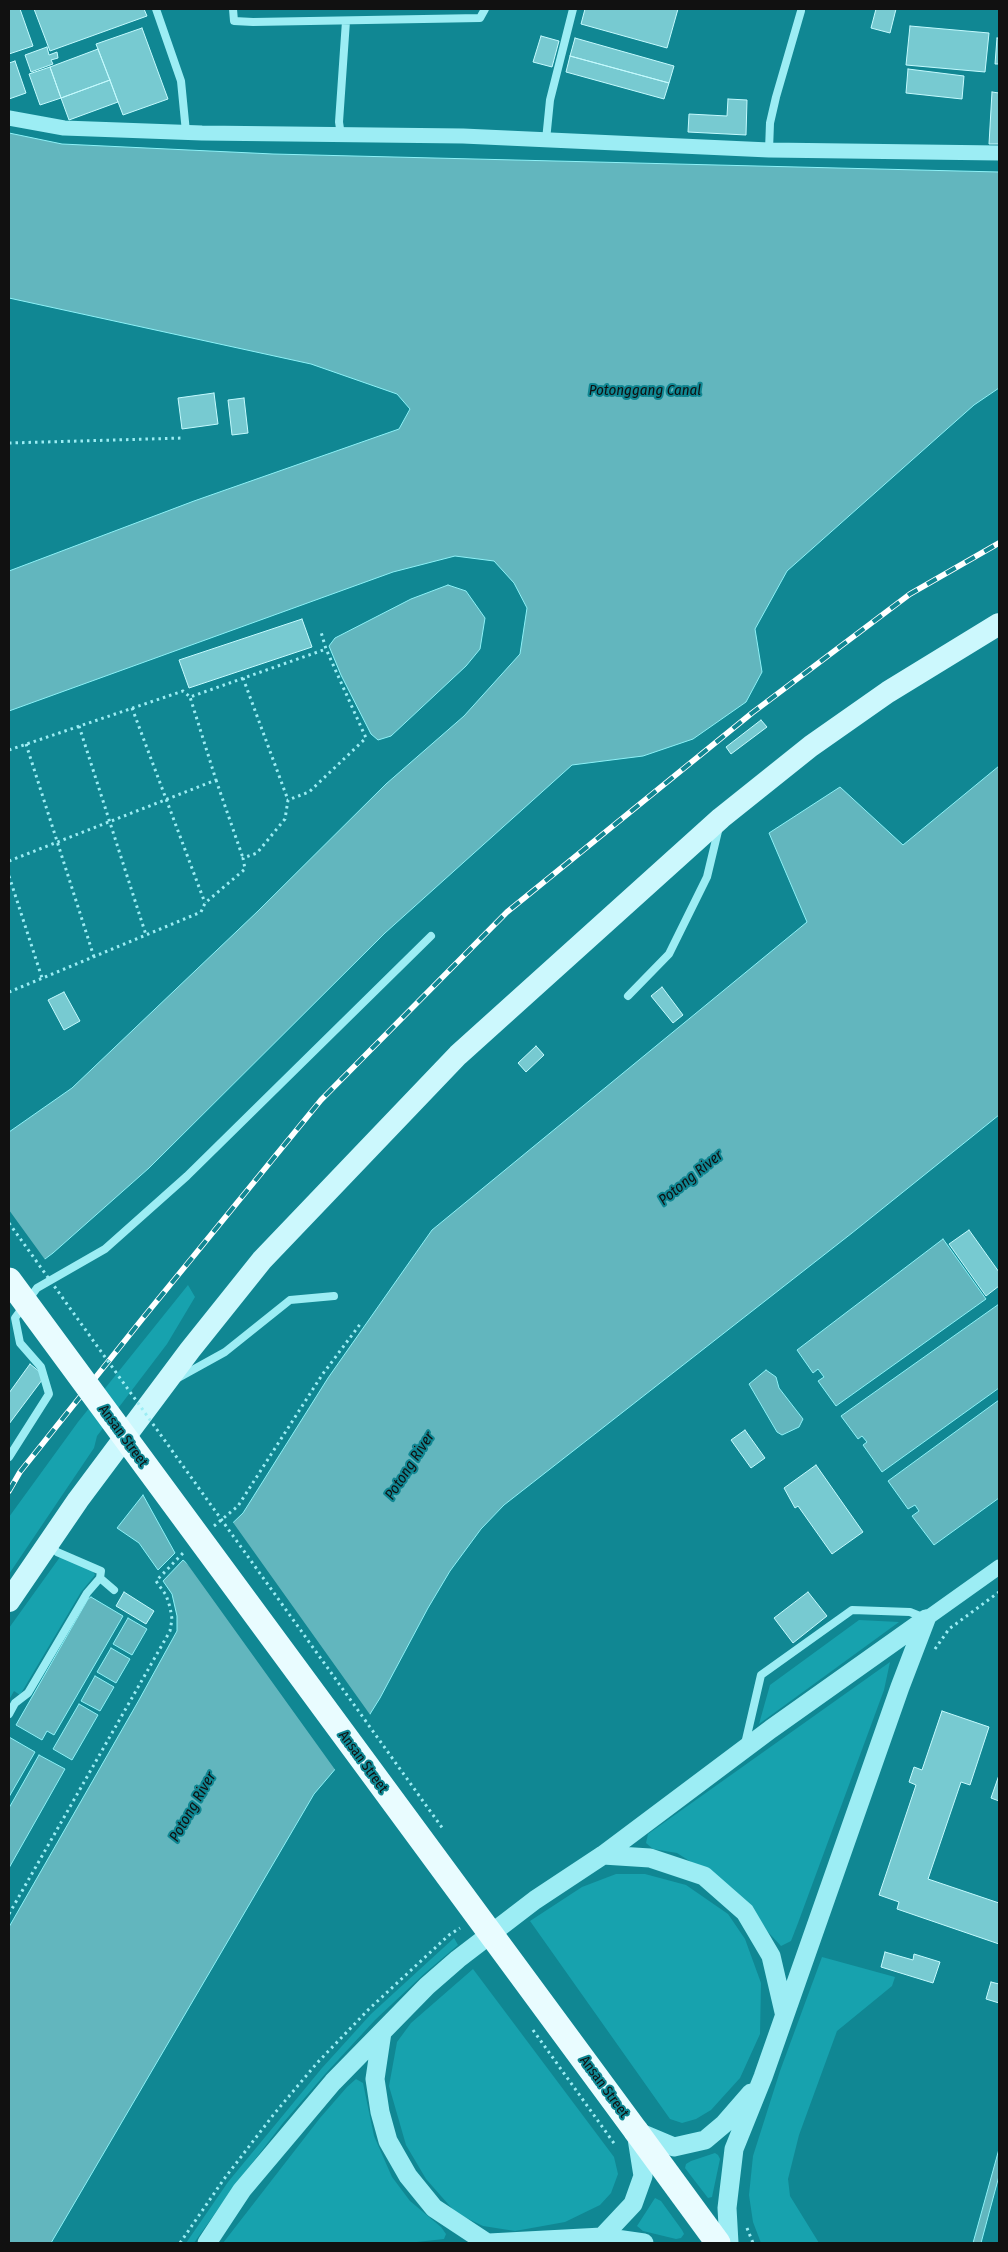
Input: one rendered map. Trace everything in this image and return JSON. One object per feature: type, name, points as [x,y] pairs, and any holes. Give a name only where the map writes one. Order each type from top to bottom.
[{"type":"main road","points":[[9,1601],[48,1542],[164,1386],[262,1260],[458,1055],[721,818],[810,746],[888,692],[999,624]]},
{"type":"main road","name":"Ansan Street","points":[[9,1280],[718,2243]]},
{"type":"street","points":[[9,118],[64,128],[186,132],[462,136],[769,150],[999,153]]},
{"type":"street","points":[[207,2243],[242,2190],[333,2082],[427,1986],[458,1959],[535,1900],[603,1855],[744,1750],[999,1567]]},
{"type":"street","points":[[729,2243],[727,2208],[734,2149],[761,2081],[900,1687],[926,1619]]},
{"type":"street","points":[[603,1855],[650,1858],[704,1876],[745,1912],[771,1956],[784,2012]]},
{"type":"street","points":[[382,2032],[375,2079],[380,2112],[388,2141],[408,2176],[434,2208],[488,2243],[602,2237],[644,2243]]},
{"type":"street","points":[[636,2131],[674,2148],[705,2140],[724,2124],[761,2081]]},
{"type":"street","points":[[602,2237],[633,2204],[643,2176],[636,2131]]},
{"type":"lane","points":[[156,9],[181,81],[186,132]]},
{"type":"lane","points":[[233,9],[234,21],[480,18],[485,9]]},
{"type":"lane","points":[[546,140],[550,100],[573,9]]},
{"type":"lane","points":[[769,150],[772,114],[801,11]]},
{"type":"lane","points":[[341,135],[339,122],[346,21]]},
{"type":"lane","points":[[628,996],[669,954],[707,877],[721,818]]},
{"type":"lane","points":[[9,1457],[48,1394],[41,1367],[20,1343],[15,1318],[37,1288],[105,1249],[187,1176],[431,936]]},
{"type":"lane","points":[[164,1386],[225,1352],[290,1300],[334,1296]]},
{"type":"lane","points":[[9,1714],[15,1703],[28,1693],[87,1593],[100,1578],[101,1571],[57,1552],[48,1542]]},
{"type":"lane","points":[[100,1578],[114,1590]]},
{"type":"lane","points":[[744,1750],[762,1675],[852,1610],[910,1612],[926,1619]]},
{"type":"path","points":[[9,443],[184,438]]},
{"type":"path","points":[[288,800],[309,792],[366,738],[326,649],[321,632]]},
{"type":"path","points":[[190,697],[326,649]]},
{"type":"path","points":[[243,678],[288,800],[285,819],[257,853],[243,858]]},
{"type":"path","points":[[9,750],[183,691],[190,697],[243,858],[244,869],[205,903],[201,912],[9,992]]},
{"type":"path","points":[[132,708],[205,903]]},
{"type":"path","points":[[79,726],[146,935]]},
{"type":"path","points":[[26,744],[94,956]]},
{"type":"path","points":[[9,862],[216,780]]},
{"type":"path","points":[[9,876],[42,978]]},
{"type":"path","points":[[9,1223],[448,1838]]},
{"type":"path","points":[[208,1531],[238,1506],[322,1375],[361,1323]]},
{"type":"path","points":[[9,1914],[170,1631],[172,1619],[170,1607],[166,1595],[156,1581],[186,1550]]},
{"type":"path","points":[[616,2146],[622,2150]]},
{"type":"shaded area","points":[[188,1285],[195,1297],[167,1344],[97,1436],[94,1448],[9,1574],[9,1517],[78,1422]]},
{"type":"shaded area","points":[[60,1557],[67,1558],[93,1571],[95,1575],[81,1592],[20,1695],[14,1691],[9,1700],[9,1628]]},
{"type":"shaded area","points":[[859,1620],[899,1622],[759,1724],[770,1685]]},
{"type":"shaded area","points":[[890,1662],[884,1690],[798,1923],[791,1941],[781,1946],[768,1932],[755,1912],[732,1888],[677,1853],[653,1849],[646,1843],[648,1834]]},
{"type":"shaded area","points":[[616,1874],[645,1874],[686,1885],[728,1914],[745,1939],[761,1983],[760,2034],[740,2078],[711,2110],[696,2119],[682,2123],[670,2119],[530,1921],[582,1887]]},
{"type":"shaded area","points":[[454,1938],[458,1945],[375,2020],[326,2073],[283,2123],[194,2243],[186,2243],[228,2182],[322,2068],[371,2014]]},
{"type":"shaded area","points":[[822,1957],[895,1977],[892,1986],[837,2031],[799,2135],[788,2179],[790,2196],[819,2243],[761,2243],[753,2222],[749,2195],[753,2156],[780,2071]]},
{"type":"shaded area","points":[[473,1969],[614,2157],[618,2174],[611,2193],[600,2205],[565,2222],[515,2231],[483,2226],[456,2213],[426,2179],[406,2145],[389,2086],[397,2042],[411,2023]]},
{"type":"shaded area","points":[[356,2079],[363,2083],[374,2136],[392,2177],[410,2201],[441,2227],[446,2234],[444,2239],[408,2243],[223,2243],[320,2118]]},
{"type":"shaded area","points":[[715,2153],[720,2159],[712,2197],[708,2198],[685,2168],[686,2164],[691,2161]]},
{"type":"shaded area","points":[[655,2198],[661,2201],[682,2230],[684,2234],[681,2238],[676,2239],[643,2231],[637,2226]]},
{"type":"water","name":"Potonggang Canal","points":[[9,133],[62,144],[273,154],[999,172],[999,388],[974,405],[787,571],[755,629],[762,672],[746,702],[693,739],[643,756],[572,765],[385,933],[149,1168],[53,1253],[9,1286],[9,1132],[72,1088],[258,911],[386,784],[464,716],[520,654],[527,608],[514,583],[494,561],[455,556],[393,572],[9,711],[9,571],[194,501],[399,429],[410,409],[397,394],[311,364],[9,298]]},
{"type":"water","points":[[448,585],[466,591],[485,618],[480,649],[466,666],[391,736],[378,740],[371,734],[341,675],[329,646],[335,638],[411,599]]},
{"type":"water","name":"Potong River","points":[[999,766],[999,1115],[852,1233],[504,1505],[481,1529],[450,1571],[380,1698],[337,1767],[314,1794],[51,2243],[9,2243],[9,1927],[177,1631],[177,1616],[172,1594],[163,1581],[183,1560],[189,1565],[243,1513],[328,1378],[432,1230],[807,922],[769,833],[840,787],[903,845]]},
{"type":"water","points":[[943,1239],[986,1299],[836,1406],[818,1381],[824,1377],[818,1369],[813,1373],[797,1350]]},
{"type":"water","points":[[999,1304],[999,1388],[882,1472],[863,1445],[867,1442],[862,1436],[858,1439],[841,1416]]},
{"type":"water","points":[[766,1370],[776,1377],[779,1388],[803,1419],[799,1427],[782,1435],[777,1432],[749,1384]]},
{"type":"water","points":[[999,1400],[999,1498],[934,1545],[912,1516],[919,1511],[915,1505],[908,1509],[888,1481]]},
{"type":"water","points":[[143,1495],[175,1553],[158,1570],[139,1543],[117,1528]]},
{"type":"water","points":[[91,1597],[123,1616],[54,1735],[47,1731],[42,1740],[16,1725],[88,1599]]},
{"type":"water","points":[[128,1618],[147,1629],[132,1655],[113,1644]]},
{"type":"water","points":[[111,1648],[130,1659],[116,1683],[97,1672]]},
{"type":"water","points":[[95,1676],[114,1687],[100,1711],[81,1701]]},
{"type":"water","points":[[79,1704],[98,1715],[72,1760],[53,1749]]},
{"type":"water","points":[[9,1737],[35,1752],[9,1797]]},
{"type":"water","points":[[39,1755],[65,1769],[9,1868],[9,1808]]},
{"type":"water","points":[[999,2149],[999,2176],[981,2243],[973,2243]]},
{"type":"pier","points":[[9,1210],[46,1261],[9,1288]]},
{"type":"pier","points":[[232,1521],[371,1716],[336,1771],[183,1558],[189,1562]]},
{"type":"building","points":[[9,9],[20,9],[33,46],[9,54]]},
{"type":"building","points":[[34,9],[144,9],[147,16],[50,51]]},
{"type":"building","points":[[585,9],[678,9],[667,48],[581,24]]},
{"type":"building","points":[[876,9],[896,9],[890,33],[871,28]]},
{"type":"building","points":[[910,26],[989,33],[985,72],[906,65]]},
{"type":"building","points":[[142,28],[168,99],[123,115],[96,44]]},
{"type":"building","points":[[541,36],[559,41],[552,67],[533,62]]},
{"type":"building","points":[[575,38],[674,66],[669,83],[570,56]]},
{"type":"building","points":[[997,38],[999,38],[999,64],[995,64]]},
{"type":"building","points":[[47,47],[49,55],[57,52],[58,58],[51,60],[53,64],[31,72],[25,55]]},
{"type":"building","points":[[98,49],[110,80],[61,98],[50,67]]},
{"type":"building","points":[[570,56],[669,83],[664,99],[566,72]]},
{"type":"building","points":[[15,61],[26,93],[9,99],[9,63]]},
{"type":"building","points":[[50,67],[61,98],[40,105],[29,74]]},
{"type":"building","points":[[908,69],[964,76],[962,99],[906,93]]},
{"type":"building","points":[[110,80],[118,102],[69,120],[61,98]]},
{"type":"building","points":[[992,92],[999,93],[999,144],[989,144]]},
{"type":"building","points":[[728,99],[747,100],[746,135],[688,132],[689,114],[727,116]]},
{"type":"building","points":[[214,393],[218,424],[182,429],[178,398]]},
{"type":"building","points":[[244,398],[248,433],[232,435],[228,400]]},
{"type":"building","points":[[302,619],[312,647],[189,688],[179,660]]},
{"type":"building","points":[[761,720],[767,727],[731,754],[726,747]]},
{"type":"building","points":[[662,987],[683,1015],[673,1023],[651,996]]},
{"type":"building","points":[[64,992],[80,1021],[64,1030],[48,1000]]},
{"type":"building","points":[[536,1046],[544,1055],[526,1072],[518,1063]]},
{"type":"building","points":[[969,1230],[999,1272],[999,1286],[986,1296],[949,1244]]},
{"type":"building","points":[[30,1364],[45,1376],[9,1424],[9,1393]]},
{"type":"building","points":[[745,1430],[765,1458],[751,1468],[731,1440]]},
{"type":"building","points":[[816,1465],[863,1532],[832,1554],[798,1506],[795,1508],[784,1488]]},
{"type":"building","points":[[124,1592],[154,1611],[146,1624],[116,1606]]},
{"type":"building","points":[[808,1592],[827,1616],[793,1643],[774,1618]]},
{"type":"building","points":[[942,1711],[989,1727],[970,1785],[961,1782],[928,1879],[999,1903],[999,1944],[897,1909],[899,1902],[879,1895],[916,1785],[909,1782],[914,1767],[922,1770]]},
{"type":"building","points":[[999,1775],[999,1801],[991,1798]]},
{"type":"building","points":[[885,1952],[913,1960],[914,1954],[940,1962],[933,1983],[881,1967]]},
{"type":"building","points":[[991,1982],[999,1984],[999,2003],[986,1999]]},
{"type":"railway","points":[[9,1491],[20,1472],[321,1100],[507,912],[752,713],[910,594],[999,543]]}]
